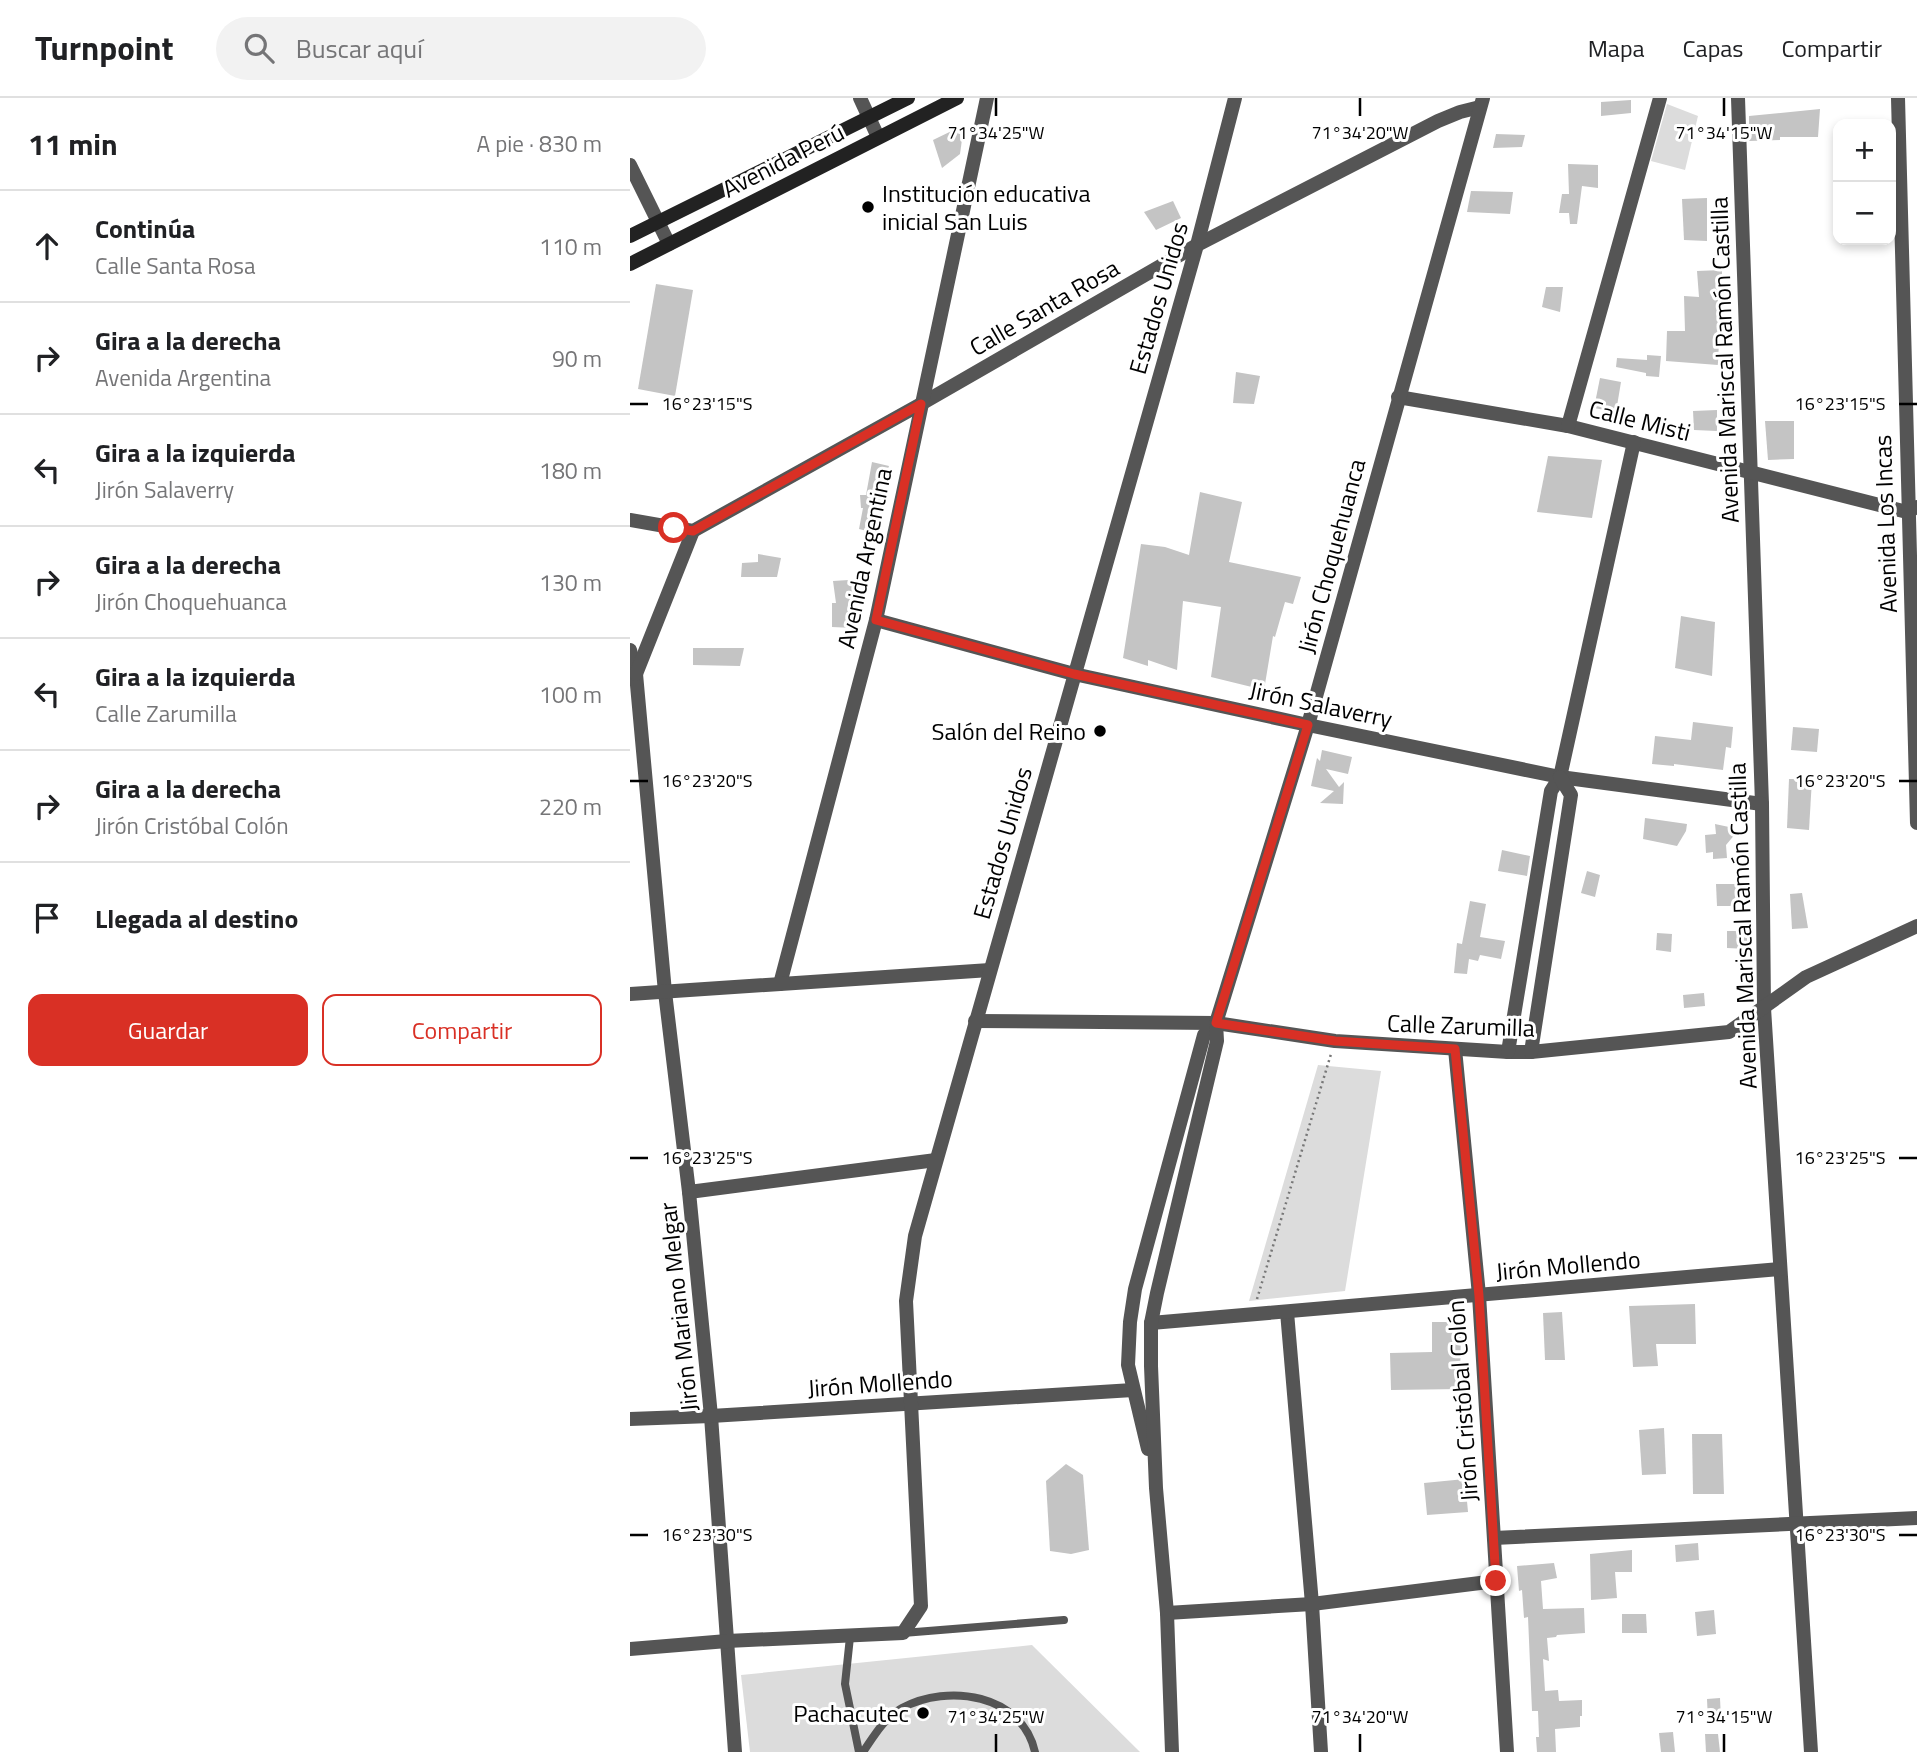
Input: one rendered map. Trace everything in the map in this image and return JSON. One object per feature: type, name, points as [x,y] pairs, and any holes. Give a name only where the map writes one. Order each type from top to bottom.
[{"type":"main road","name":"Avenida Perú","points":[[630,236],[908,98]]},
{"type":"main road","name":"Avenida Perú","points":[[630,265],[957,98]]},
{"type":"street","points":[[860,98],[878,136]]},
{"type":"street","name":"Avenida Argentina","points":[[780,984],[876,620],[988,98]]},
{"type":"street","name":"Estados Unidos","points":[[903,1633],[922,1606],[906,1301],[915,1236],[1197,244],[1235,98]]},
{"type":"street","points":[[1568,426],[1660,98]]},
{"type":"street","name":"Avenida Mariscal Ramón Castilla","points":[[1738,98],[1762,804],[1764,1008],[1811,1752]]},
{"type":"street","name":"Avenida Los Incas","points":[[1898,98],[1912,510],[1917,822]]},
{"type":"street","name":"Calle Santa Rosa","points":[[693,531],[921,404],[1197,244],[1438,121],[1482,103]]},
{"type":"street","name":"Jirón Choquehuanca","points":[[1172,1752],[1167,1613],[1156,1488],[1152,1323],[1217,1041],[1216,1023],[1308,725],[1482,103]]},
{"type":"street","points":[[630,165],[669,244]]},
{"type":"street","name":"Calle Misti","points":[[1398,397],[1568,426],[1912,510]]},
{"type":"street","points":[[1508,1052],[1551,791],[1560,777],[1634,442]]},
{"type":"street","points":[[630,520],[693,531],[636,674]]},
{"type":"street","name":"Jirón Salaverry","points":[[876,620],[1074,674],[1308,725],[1560,777],[1762,804]]},
{"type":"street","name":"Jirón Mariano Melgar","points":[[630,650],[636,674],[665,992],[689,1192],[711,1416],[735,1752]]},
{"type":"street","points":[[1531,1052],[1571,794],[1560,777]]},
{"type":"street","name":"Calle Zarumilla","points":[[975,1021],[1216,1023],[1335,1041],[1531,1052],[1729,1032],[1806,977],[1917,926]]},
{"type":"street","points":[[630,994],[990,970]]},
{"type":"street","name":"Jirón Choquehuanca","points":[[1156,1488],[1128,1365],[1130,1322],[1136,1289],[1204,1035],[1216,1023]]},
{"type":"street","name":"Jirón Cristóbal Colón","points":[[1455,1049],[1479,1296],[1507,1752]]},
{"type":"street","points":[[689,1192],[936,1160]]},
{"type":"street","name":"Jirón Mollendo","points":[[1152,1323],[1780,1269]]},
{"type":"street","points":[[1287,1312],[1312,1604],[1321,1752]]},
{"type":"street","name":"Jirón Mollendo","points":[[630,1419],[1133,1390]]},
{"type":"street","points":[[1494,1538],[1917,1518]]},
{"type":"street","points":[[1167,1613],[1312,1604],[1496,1581]]},
{"type":"street","points":[[630,1649],[727,1641],[903,1633]]},
{"type":"lane","points":[[903,1633],[1064,1620]]},
{"type":"lane","points":[[850,1637],[845,1684],[861,1752]]},
{"type":"lane","points":[[861,1752],[884,1722],[901,1708],[932,1696],[962,1695],[997,1704],[1021,1720],[1032,1739],[1035,1752]]},
{"type":"path","points":[[1253,1315],[1335,1041]]},
{"type":"shaded area","points":[[1667,104],[1698,116],[1685,170],[1651,161]]},
{"type":"shaded area","points":[[1318,1065],[1381,1071],[1345,1291],[1249,1301]]},
{"type":"shaded area","name":"Pachacutec","points":[[1032,1645],[1140,1752],[750,1752],[741,1675]]},
{"type":"building","points":[[1631,100],[1631,113],[1601,116],[1601,102]]},
{"type":"building","points":[[1820,109],[1818,137],[1780,137],[1780,140],[1749,141],[1749,116]]},
{"type":"building","points":[[964,125],[960,154],[942,168],[933,140]]},
{"type":"building","points":[[1496,134],[1525,135],[1522,147],[1493,148]]},
{"type":"building","points":[[1568,164],[1598,165],[1598,188],[1582,186],[1577,224],[1570,224],[1569,213],[1559,213],[1562,194],[1569,194]]},
{"type":"building","points":[[1471,191],[1513,192],[1510,214],[1467,212]]},
{"type":"building","points":[[1707,198],[1707,241],[1684,240],[1682,199]]},
{"type":"building","points":[[1173,201],[1181,218],[1156,230],[1144,212]]},
{"type":"building","points":[[1722,270],[1722,286],[1718,286],[1718,365],[1666,361],[1667,331],[1685,331],[1684,296],[1699,297],[1697,271]]},
{"type":"building","points":[[656,284],[693,290],[675,396],[638,389]]},
{"type":"building","points":[[1546,287],[1563,287],[1560,312],[1542,307]]},
{"type":"building","points":[[1647,355],[1661,356],[1659,377],[1616,367],[1617,358],[1647,360]]},
{"type":"building","points":[[1236,372],[1260,376],[1254,404],[1233,403]]},
{"type":"building","points":[[1600,378],[1621,382],[1616,412],[1594,408]]},
{"type":"building","points":[[1717,410],[1717,431],[1694,430],[1693,411]]},
{"type":"building","points":[[1765,421],[1794,421],[1794,459],[1768,460]]},
{"type":"building","points":[[1548,456],[1602,460],[1592,518],[1537,512]]},
{"type":"building","points":[[872,462],[889,466],[879,496],[884,497],[881,510],[874,510],[867,531],[859,529],[863,508],[860,495],[866,495]]},
{"type":"building","points":[[1200,492],[1242,502],[1229,562],[1301,577],[1293,604],[1285,602],[1275,637],[1273,636],[1264,690],[1211,677],[1221,607],[1183,601],[1177,670],[1148,660],[1148,666],[1123,658],[1141,544],[1165,547],[1189,555]]},
{"type":"building","points":[[758,554],[781,558],[777,577],[741,577],[742,563],[758,562]]},
{"type":"building","points":[[864,579],[854,628],[832,627],[832,603],[836,603],[833,581]]},
{"type":"building","points":[[1681,616],[1715,622],[1712,676],[1675,668]]},
{"type":"building","points":[[693,648],[744,648],[740,666],[693,665]]},
{"type":"building","points":[[1693,722],[1733,727],[1731,748],[1726,747],[1723,770],[1652,764],[1655,736],[1691,740]]},
{"type":"building","points":[[1793,727],[1819,729],[1817,752],[1791,750]]},
{"type":"building","points":[[1322,750],[1352,757],[1348,774],[1326,769],[1339,787],[1344,782],[1343,804],[1320,803],[1334,791],[1311,786],[1317,758],[1320,761]]},
{"type":"building","points":[[1789,779],[1812,779],[1809,830],[1787,828]]},
{"type":"building","points":[[1645,818],[1687,824],[1686,831],[1677,846],[1643,839]]},
{"type":"building","points":[[1715,824],[1729,827],[1729,833],[1736,833],[1726,845],[1727,858],[1713,859],[1713,852],[1706,853],[1705,835],[1716,834]]},
{"type":"building","points":[[1502,850],[1530,856],[1527,876],[1498,871]]},
{"type":"building","points":[[1587,871],[1600,875],[1595,897],[1581,893]]},
{"type":"building","points":[[1716,884],[1737,884],[1738,906],[1717,906]]},
{"type":"building","points":[[1802,893],[1808,928],[1792,929],[1790,894]]},
{"type":"building","points":[[1470,901],[1486,904],[1480,937],[1505,941],[1501,959],[1480,955],[1478,961],[1469,959],[1467,974],[1454,973],[1457,943],[1462,944]]},
{"type":"building","points":[[1727,931],[1747,931],[1747,949],[1727,948]]},
{"type":"building","points":[[1657,933],[1672,934],[1671,952],[1656,950]]},
{"type":"building","points":[[1704,993],[1705,1006],[1684,1008],[1683,995]]},
{"type":"building","points":[[1695,1304],[1696,1344],[1656,1344],[1658,1366],[1633,1367],[1629,1306]]},
{"type":"building","points":[[1562,1312],[1565,1360],[1545,1360],[1543,1313]]},
{"type":"building","points":[[1432,1322],[1461,1322],[1460,1389],[1391,1390],[1390,1353],[1432,1352]]},
{"type":"building","points":[[1664,1428],[1666,1474],[1642,1475],[1639,1430]]},
{"type":"building","points":[[1692,1434],[1722,1434],[1724,1494],[1693,1494]]},
{"type":"building","points":[[1066,1464],[1083,1475],[1089,1550],[1071,1554],[1050,1551],[1046,1481]]},
{"type":"building","points":[[1465,1479],[1468,1512],[1427,1515],[1424,1483]]},
{"type":"building","points":[[1698,1543],[1699,1560],[1676,1562],[1675,1545]]},
{"type":"building","points":[[1632,1550],[1632,1572],[1615,1572],[1617,1598],[1591,1600],[1590,1554]]},
{"type":"building","points":[[1554,1563],[1557,1578],[1541,1581],[1543,1609],[1584,1608],[1585,1633],[1547,1638],[1549,1661],[1543,1659],[1545,1691],[1558,1690],[1559,1701],[1582,1700],[1582,1716],[1580,1727],[1555,1729],[1556,1752],[1537,1752],[1538,1711],[1532,1711],[1528,1617],[1524,1618],[1517,1566]]},
{"type":"building","points":[[1714,1610],[1716,1634],[1697,1636],[1695,1612]]},
{"type":"building","points":[[1622,1614],[1646,1614],[1647,1633],[1622,1633]]},
{"type":"building","points":[[1720,1698],[1721,1720],[1708,1721],[1707,1699]]},
{"type":"building","points":[[1673,1732],[1675,1752],[1661,1752],[1659,1733]]},
{"type":"building","points":[[1705,1734],[1718,1734],[1720,1752],[1706,1752]]},
{"type":"place","name":"Institución educativa inicial San Luis","points":[[868,207]]},
{"type":"place","name":"Salón del Reino","points":[[1100,731]]},
{"type":"place","name":"Pachacutec","points":[[923,1713]]},
{"type":"route","points":[[674,528],[693,531],[921,404],[876,620],[1074,674],[1308,725],[1216,1023],[1335,1041],[1455,1049],[1479,1296],[1496,1581]]}]
